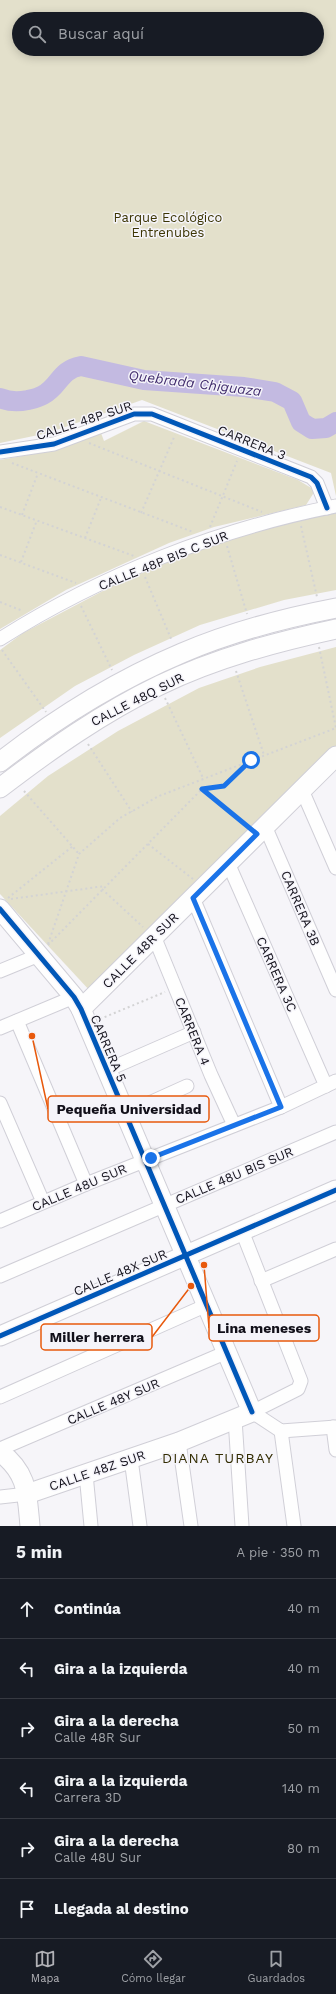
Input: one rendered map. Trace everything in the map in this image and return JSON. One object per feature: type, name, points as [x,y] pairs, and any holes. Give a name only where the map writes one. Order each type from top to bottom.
[{"type":"street","name":"CALLE 48P SUR","points":[[3,457],[76,437],[134,414],[152,414]]},
{"type":"street","name":"CARRERA 3","points":[[152,414],[314,479],[331,507]]},
{"type":"street","name":"CALLE 48P BIS C SUR","points":[[0,639],[38,616],[92,588],[209,538],[331,507]]},
{"type":"street","name":"CALLE 48Q SUR","points":[[0,762],[90,700],[142,671],[183,652],[268,623],[336,608]]},
{"type":"street","name":"CALLE 48Q SUR","points":[[0,788],[79,730],[160,685],[193,671],[269,645],[336,629]]},
{"type":"street","name":"CALLE 48R SUR","points":[[0,1028],[17,1021],[77,1003],[154,936],[336,756]]},
{"type":"street","points":[[302,790],[336,868]]},
{"type":"street","name":"CARRERA 3B","points":[[261,830],[336,990]]},
{"type":"street","name":"CARRERA 3C","points":[[228,863],[331,1083]]},
{"type":"street","points":[[198,892],[281,1107]]},
{"type":"street","name":"CARRERA 5","points":[[2,916],[43,950],[77,1003],[227,1352],[244,1416],[242,1526]]},
{"type":"street","name":"CARRERA 4","points":[[154,936],[211,1075],[234,1125]]},
{"type":"street","points":[[0,971],[43,950]]},
{"type":"street","points":[[17,1021],[86,1184]]},
{"type":"street","points":[[107,1070],[194,1032]]},
{"type":"street","name":"CALLE 48U SUR","points":[[0,1221],[145,1160],[281,1107],[331,1083]]},
{"type":"street","points":[[125,1114],[187,1086]]},
{"type":"street","points":[[0,1104],[43,1202]]},
{"type":"street","name":"CALLE 48U BIS SUR","points":[[0,1276],[336,1132]]},
{"type":"street","name":"CALLE 48X SUR","points":[[0,1336],[336,1190]]},
{"type":"street","points":[[242,1231],[261,1281],[336,1249]]},
{"type":"street","name":"CALLE 48Z SUR","points":[[0,1497],[27,1494],[179,1442],[244,1416],[298,1389],[301,1385],[301,1381],[261,1281]]},
{"type":"street","points":[[0,1396],[207,1305]]},
{"type":"street","name":"CALLE 48Y SUR","points":[[0,1450],[227,1352]]},
{"type":"street","points":[[244,1416],[281,1431],[334,1427],[336,1450]]},
{"type":"street","points":[[281,1431],[294,1526]]},
{"type":"street","points":[[179,1442],[191,1526]]},
{"type":"street","points":[[0,1450],[13,1462],[19,1471],[27,1494],[30,1526]]},
{"type":"street","points":[[131,1459],[140,1526]]},
{"type":"street","points":[[86,1474],[91,1526]]},
{"type":"path","points":[[141,513],[180,425]]},
{"type":"path","points":[[76,437],[222,497],[282,519]]},
{"type":"path","points":[[3,457],[38,473],[209,538],[222,497],[241,450]]},
{"type":"path","points":[[22,515],[38,473]]},
{"type":"path","points":[[85,538],[101,497]]},
{"type":"path","points":[[0,507],[85,538],[146,564],[173,643]]},
{"type":"path","points":[[298,515],[317,600]]},
{"type":"path","points":[[21,562],[37,520]]},
{"type":"path","points":[[224,535],[248,617]]},
{"type":"path","points":[[0,555],[92,588]]},
{"type":"path","points":[[76,596],[113,673]]},
{"type":"path","points":[[0,602],[38,616]]},
{"type":"path","points":[[43,950],[80,854],[120,818],[159,796],[336,728],[318,645]]},
{"type":"path","points":[[0,648],[47,714]]},
{"type":"path","points":[[234,667],[264,755]]},
{"type":"path","points":[[163,694],[203,778]]},
{"type":"path","points":[[87,743],[132,812]]},
{"type":"path","points":[[43,950],[202,789],[224,786],[251,760]]},
{"type":"path","points":[[202,789],[261,830]]},
{"type":"path","points":[[24,791],[80,854]]},
{"type":"path","points":[[148,844],[198,892]]},
{"type":"path","points":[[73,846],[5,900],[106,886]]},
{"type":"path","points":[[102,889],[154,936]]},
{"type":"path","points":[[100,1019],[175,988]]},
{"type":"green space","name":"Parque Ecológico Entrenubes","points":[[0,0],[336,0],[336,496],[331,473],[142,400],[48,433],[0,443]]},
{"type":"green space","points":[[144,421],[298,480],[313,489],[313,494],[306,505],[214,527],[169,543],[66,590],[0,629],[0,460],[55,450],[101,433],[104,441]]},
{"type":"green space","points":[[336,510],[336,590],[284,600],[200,625],[134,655],[75,686],[0,738],[0,650],[23,633],[118,583],[216,542]]},
{"type":"green space","points":[[336,647],[336,746],[91,992],[0,894],[0,816],[48,776],[118,731],[199,688],[260,667]]},
{"type":"waterway","name":"Quebrada Chiguaza","points":[[0,398],[18,401],[39,397],[49,391],[68,371],[81,366],[144,380],[244,387],[275,392],[292,401],[301,422],[312,429],[326,428],[336,422]]},
{"type":"cycle path","points":[[0,452],[54,444],[134,414],[152,414],[311,477],[317,483],[327,508]]},
{"type":"cycle path","points":[[0,909],[74,997],[81,1009],[252,1412]]},
{"type":"cycle path","points":[[0,1336],[336,1190]]},
{"type":"place","name":"Pequeña Universidad","points":[[32,1036]]},
{"type":"place","name":"Lina meneses","points":[[204,1265]]},
{"type":"place","name":"Miller herrera","points":[[191,1286]]},
{"type":"district","name":"DIANA TURBAY","points":[[218,1458]]},
{"type":"route","points":[[151,1158],[281,1107],[193,898],[257,834],[202,789],[224,786],[251,760]]}]
